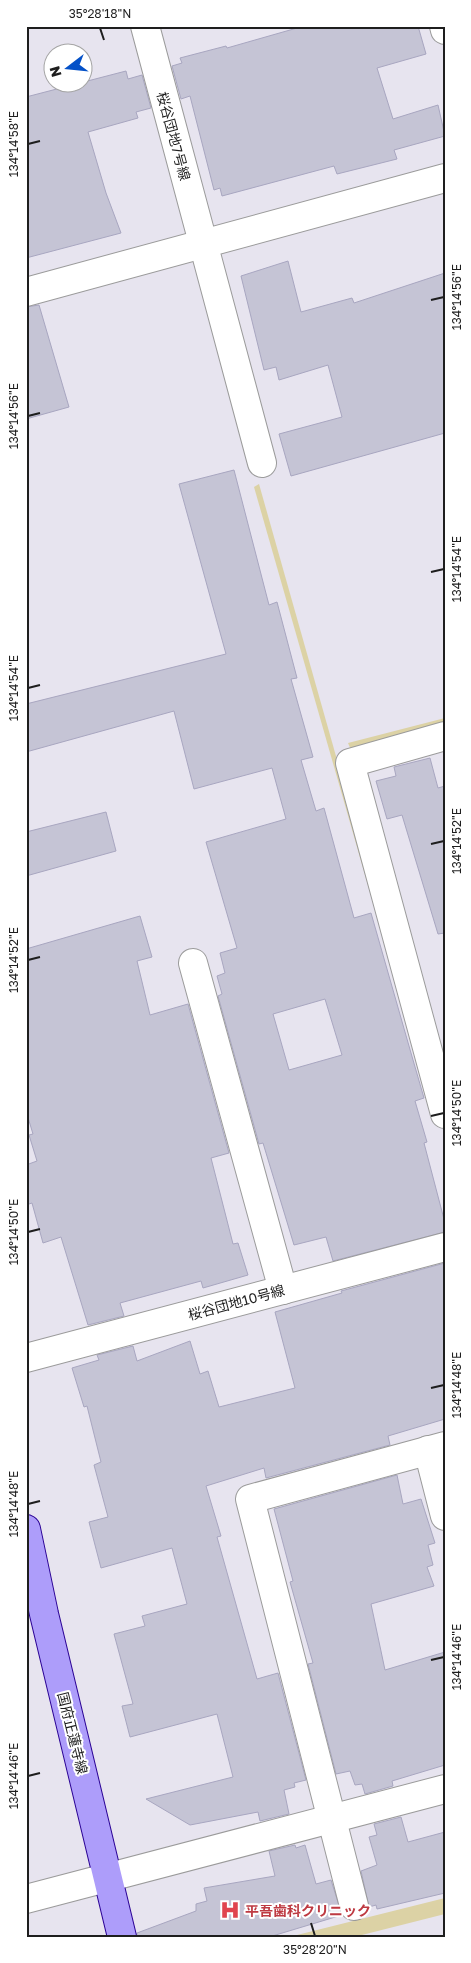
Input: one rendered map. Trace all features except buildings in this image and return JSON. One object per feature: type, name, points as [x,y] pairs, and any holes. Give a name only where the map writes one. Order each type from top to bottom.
[{"type":"main road","name":"国府正蓮寺線","points":[[26,1529],[35,1616],[108,1879],[122,1937]]},
{"type":"street","name":"桜谷団地7号線","points":[[145,26],[262,463]]},
{"type":"street","points":[[26,292],[445,178]]},
{"type":"street","points":[[445,736],[350,763],[445,1114]]},
{"type":"street","points":[[194,963],[283,1290]]},
{"type":"street","name":"桜谷団地10号線","points":[[26,1358],[445,1247]]},
{"type":"street","points":[[354,1906],[250,1499],[437,1448],[445,1516]]},
{"type":"street","points":[[26,1899],[445,1789]]},
{"type":"shaded area","points":[[259,484],[377,901],[373,903],[254,487]]},
{"type":"shaded area","points":[[445,718],[445,724],[351,750],[348,743]]},
{"type":"shaded area","points":[[445,1898],[445,1914],[354,1937],[289,1937]]},
{"type":"place","name":"平吾歯科クリニック","points":[[230,1910]]}]
